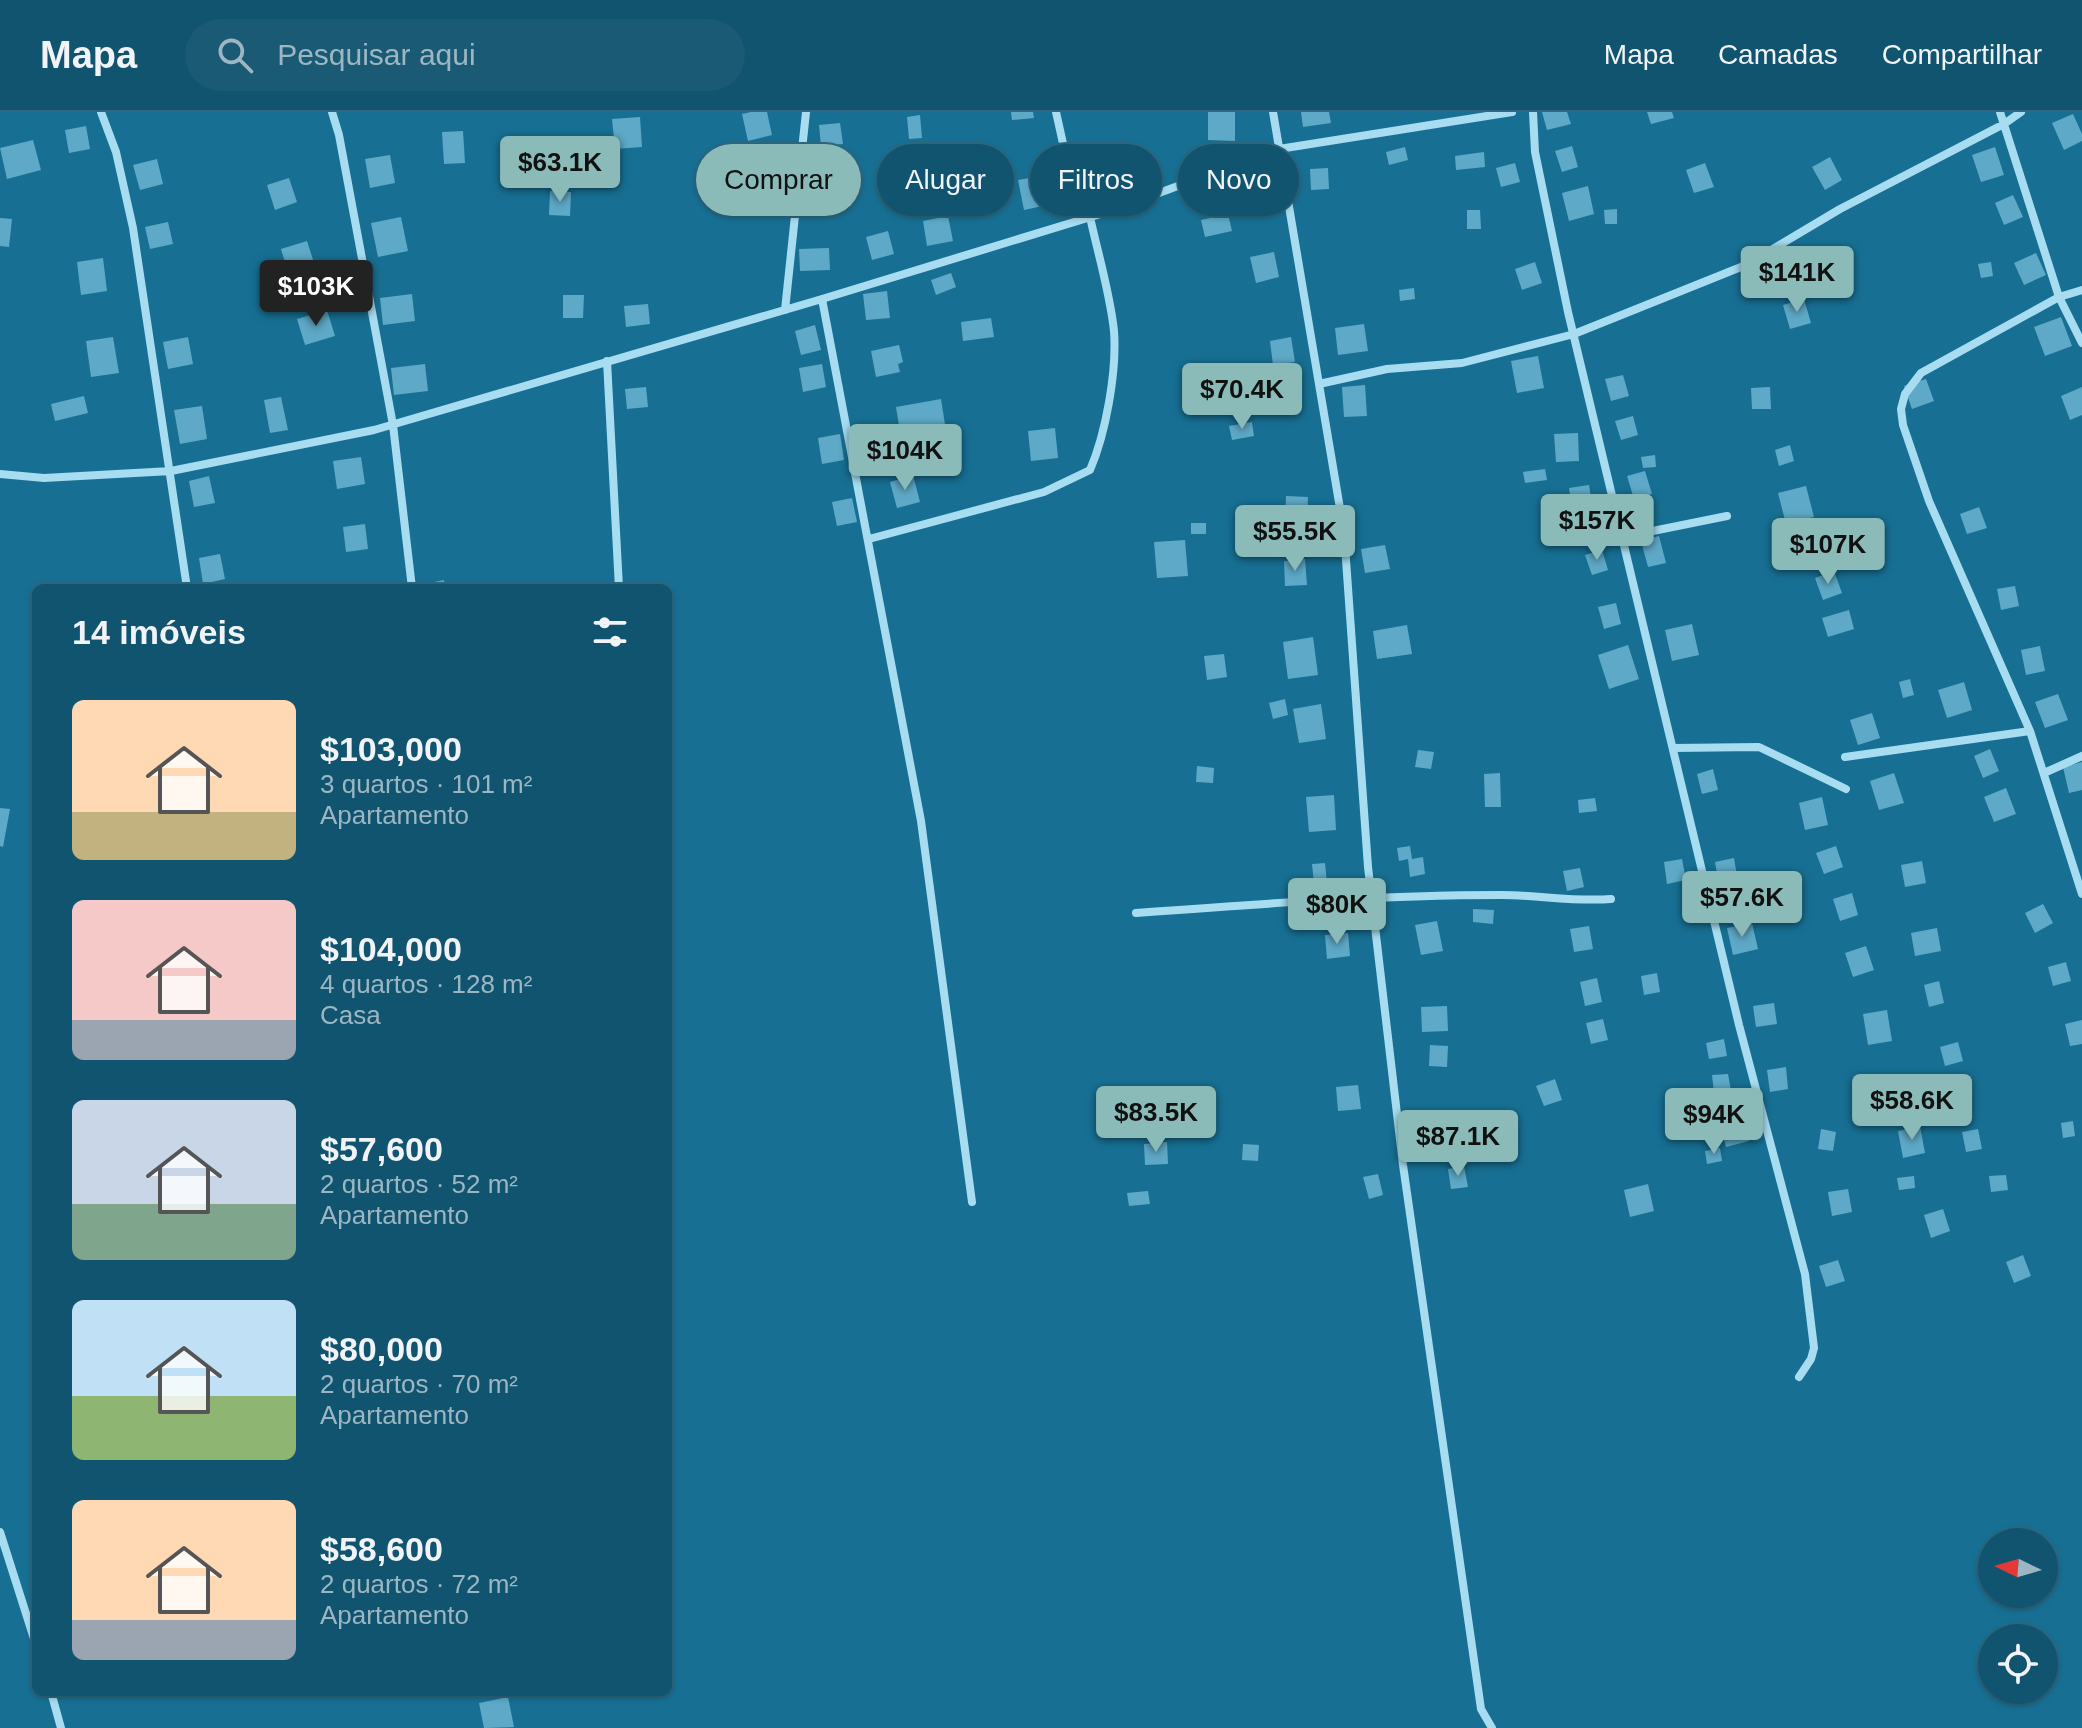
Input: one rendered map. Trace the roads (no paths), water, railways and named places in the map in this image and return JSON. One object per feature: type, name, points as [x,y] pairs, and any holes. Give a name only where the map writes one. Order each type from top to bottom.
[{"type":"street","points":[[101,112],[116,152],[133,228],[186,584]]},
{"type":"street","points":[[332,112],[393,425],[412,584]]},
{"type":"street","points":[[785,310],[806,112]]},
{"type":"street","points":[[1056,112],[1080,220]]},
{"type":"street","points":[[1273,112],[1278,144]]},
{"type":"street","points":[[1299,146],[1512,112]]},
{"type":"street","points":[[1533,112],[1535,152],[1574,334],[1739,1025],[1805,1274],[1814,1348],[1799,1377]]},
{"type":"street","points":[[2000,112],[2059,297],[2082,343]]},
{"type":"street","points":[[1319,384],[1387,369],[1462,363],[1574,334],[1746,265],[1840,209],[2004,124],[2021,112]]},
{"type":"street","points":[[0,474],[44,478],[171,471],[393,425],[822,299],[1090,217],[1178,185]]},
{"type":"street","points":[[1290,216],[1344,532],[1372,899],[1403,1165],[1481,1709],[1492,1728]]},
{"type":"street","points":[[869,539],[1044,492],[1090,470],[1099,450],[1109,404],[1114,332],[1090,217]]},
{"type":"street","points":[[2082,290],[2059,297],[1921,373],[1905,394],[1901,409],[1903,425],[1929,501],[2030,731],[2082,894]]},
{"type":"street","points":[[822,299],[921,821],[972,1202]]},
{"type":"street","points":[[607,361],[619,584]]},
{"type":"street","points":[[1623,537],[1727,516]]},
{"type":"street","points":[[1845,757],[2030,731]]},
{"type":"street","points":[[1673,748],[1759,747],[1846,789]]},
{"type":"street","points":[[2044,773],[2082,756]]},
{"type":"street","points":[[1136,913],[1372,899],[1505,895],[1580,902],[1611,899]]},
{"type":"street","points":[[0,1532],[32,1632]]},
{"type":"street","points":[[52,1696],[61,1728]]}]
